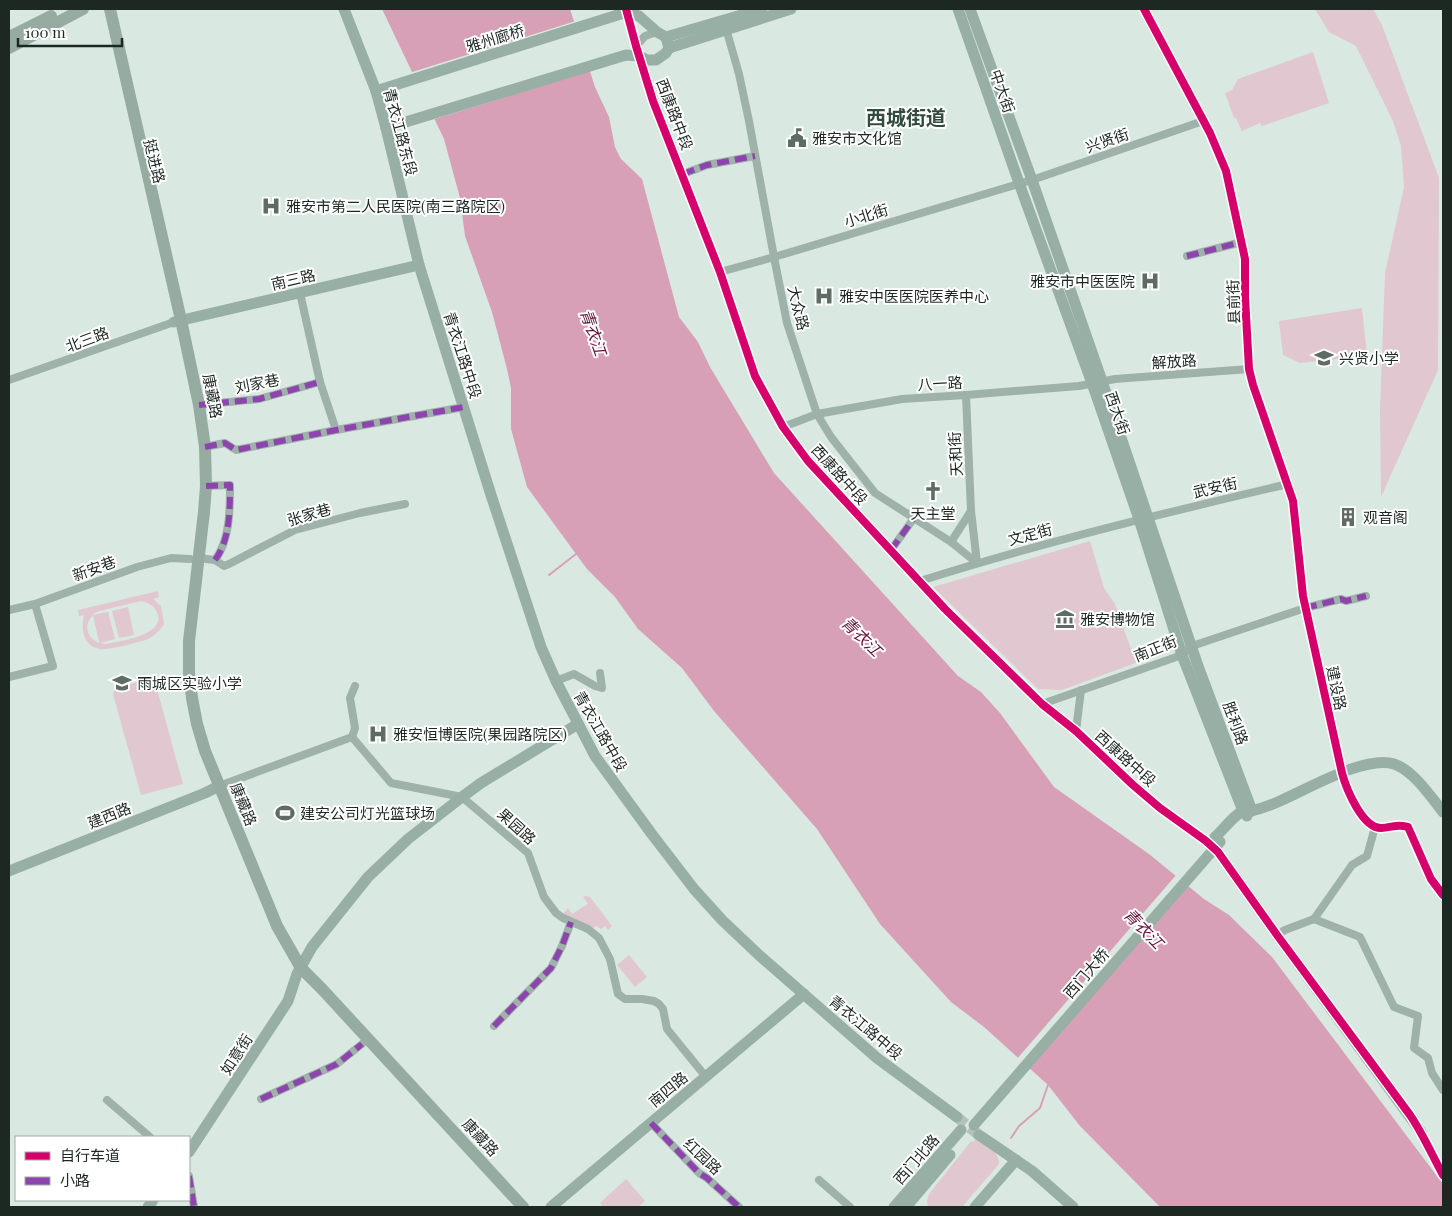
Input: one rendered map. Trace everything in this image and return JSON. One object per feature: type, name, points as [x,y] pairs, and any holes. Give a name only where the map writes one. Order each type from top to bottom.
[{"type":"main road","points":[[9,38],[65,9]]},
{"type":"main road","points":[[9,48],[83,9]]},
{"type":"main road","name":"挺进路","points":[[102,9],[177,321]]},
{"type":"main road","name":"挺进路","points":[[110,9],[177,321]]},
{"type":"main road","name":"青衣江路东段","points":[[344,9],[380,89],[392,126],[419,266]]},
{"type":"main road","points":[[725,25],[762,9]]},
{"type":"main road","points":[[664,39],[791,9]]},
{"type":"main road","name":"中大街","points":[[958,9],[1019,183]]},
{"type":"main road","name":"西大街","points":[[970,9],[1032,180],[1097,382],[1144,518],[1192,646]]},
{"type":"main road","points":[[392,126],[638,51],[647,60],[656,60],[666,53],[664,39],[639,16],[627,10]]},
{"type":"main road","name":"雅州廊桥","points":[[380,89],[614,16],[627,10]]},
{"type":"main road","name":"西大街","points":[[1019,183],[1097,382]]},
{"type":"main road","name":"南三路","points":[[177,321],[419,266]]},
{"type":"main road","name":"青衣江路中段","points":[[419,266],[541,647],[556,681],[595,756],[694,889],[728,926],[877,1058],[957,1117]]},
{"type":"main road","name":"康藏路","points":[[177,321],[199,406],[205,447],[206,486],[204,512],[194,559]]},
{"type":"main road","name":"康藏路","points":[[177,321],[198,454],[189,674],[196,724],[216,787],[277,926],[299,971],[362,1044],[514,1207]]},
{"type":"main road","name":"西大街","points":[[1144,518],[1182,655]]},
{"type":"main road","name":"胜利路","points":[[1192,646],[1247,813]]},
{"type":"main road","name":"胜利路","points":[[1182,655],[1247,813]]},
{"type":"main road","name":"如意街","points":[[190,1150],[288,1001],[299,971],[312,947],[368,877],[408,840],[462,797],[578,724]]},
{"type":"main road","points":[[1247,813],[1278,802],[1362,765],[1380,763],[1392,764],[1402,768],[1411,775],[1443,812]]},
{"type":"main road","name":"建西路","points":[[9,871],[216,787]]},
{"type":"main road","name":"西门大桥","points":[[1016,1160],[974,1127],[1215,843],[1229,823],[1247,813]]},
{"type":"main road","points":[[1215,843],[1277,935],[1421,1132]]},
{"type":"main road","name":"康藏路","points":[[299,971],[322,988],[523,1207]]},
{"type":"main road","name":"南四路","points":[[551,1207],[804,994]]},
{"type":"main road","name":"西门北路","points":[[894,1207],[964,1132],[910,1206]]},
{"type":"main road","points":[[975,1207],[1016,1160],[1032,1171],[1074,1207]]},
{"type":"street","name":"县前街","points":[[1144,9],[1210,133],[1226,172],[1246,259],[1245,298],[1249,369],[1293,501],[1305,608]]},
{"type":"street","name":"西康路中段","points":[[627,10],[654,101],[720,272],[755,376],[783,427],[808,461],[945,609],[1042,704],[1076,731],[1146,796],[1215,843]]},
{"type":"street","name":"大众路","points":[[725,25],[739,74],[749,121],[788,323],[817,414],[831,437],[875,493],[951,542],[977,563]]},
{"type":"street","points":[[638,51],[645,36],[664,39]]},
{"type":"street","name":"兴贤街","points":[[1019,183],[1203,121]]},
{"type":"street","points":[[683,174],[706,165],[755,156]]},
{"type":"street","name":"小北街","points":[[720,272],[1019,183]]},
{"type":"street","points":[[1187,256],[1242,242]]},
{"type":"street","points":[[300,294],[320,382],[336,430]]},
{"type":"street","name":"北三路","points":[[9,380],[177,321]]},
{"type":"street","name":"解放路","points":[[1097,382],[1249,369]]},
{"type":"street","name":"刘家巷","points":[[199,406],[259,399],[320,382]]},
{"type":"street","name":"八一路","points":[[783,427],[817,414],[902,399],[1079,386],[1097,382]]},
{"type":"street","name":"天和街","points":[[966,395],[971,511],[977,563]]},
{"type":"street","points":[[205,447],[225,443],[236,450],[464,407]]},
{"type":"street","name":"武安街","points":[[1144,518],[1288,484]]},
{"type":"street","points":[[206,486],[230,485],[227,535],[223,543],[222,552],[215,560]]},
{"type":"street","name":"张家巷","points":[[194,559],[215,560],[224,566],[295,530],[360,513],[405,504]]},
{"type":"street","points":[[951,542],[971,511]]},
{"type":"street","points":[[891,550],[914,518]]},
{"type":"street","name":"文定街","points":[[920,582],[977,563],[1144,518]]},
{"type":"street","name":"新安巷","points":[[9,610],[35,604],[138,567],[171,558],[194,559]]},
{"type":"street","name":"南正街","points":[[1042,704],[1182,655],[1192,646],[1305,608],[1341,599],[1346,601],[1366,596]]},
{"type":"street","points":[[9,677],[53,666],[35,604]]},
{"type":"street","name":"建设路","points":[[1305,608],[1346,789],[1366,821],[1375,827]]},
{"type":"street","points":[[556,681],[574,674],[602,688],[600,673]]},
{"type":"street","points":[[216,787],[352,738],[355,728],[350,698],[355,686]]},
{"type":"street","points":[[1076,731],[1081,690]]},
{"type":"street","name":"果园路","points":[[352,738],[391,783],[462,797],[528,854],[544,896],[556,913],[588,929],[599,938],[610,959],[618,994],[626,999],[642,999],[659,1004],[667,1029],[706,1076]]},
{"type":"street","points":[[1277,935],[1314,919],[1352,865],[1367,856],[1375,827],[1381,828],[1402,824],[1408,827],[1431,879],[1443,895]]},
{"type":"street","points":[[1314,919],[1360,937],[1394,1007],[1418,1016],[1414,1048],[1428,1058],[1432,1073],[1443,1090]]},
{"type":"street","points":[[494,1026],[551,968],[571,922]]},
{"type":"street","points":[[261,1099],[337,1064],[362,1044]]},
{"type":"street","points":[[107,1100],[149,1136]]},
{"type":"street","name":"红园路","points":[[651,1123],[699,1173],[739,1207]]},
{"type":"street","points":[[1421,1132],[1443,1175]]},
{"type":"street","points":[[819,1180],[850,1207]]},
{"type":"street","points":[[190,1182],[194,1207]]},
{"type":"shaded area","points":[[1315,9],[1373,9],[1382,25],[1439,178],[1438,370],[1381,497],[1380,410],[1385,273],[1404,187],[1401,146],[1393,121],[1356,46],[1329,32]]},
{"type":"shaded area","points":[[1313,52],[1329,103],[1262,126],[1260,123],[1242,131],[1236,118],[1234,118],[1225,93],[1232,90],[1238,79]]},
{"type":"shaded area","points":[[1362,308],[1367,356],[1300,363],[1283,355],[1279,321]]},
{"type":"shaded area","points":[[1090,541],[1104,588],[1115,604],[1136,663],[1062,690],[1038,689],[933,587]]},
{"type":"shaded area","points":[[158,591],[159,597],[153,599],[161,606],[164,624],[156,634],[146,640],[116,648],[99,649],[93,647],[86,639],[83,627],[84,615],[79,616],[78,610]],"holes":[[[141,601],[156,609],[158,622],[147,633],[105,644],[100,643],[115,639],[108,612],[93,614]],[[93,615],[99,643],[89,635],[87,627]]]},
{"type":"shaded area","points":[[128,607],[134,635],[119,638],[112,611]]},
{"type":"shaded area","points":[[154,678],[183,784],[141,795],[113,694],[115,688]]},
{"type":"shaded area","points":[[583,897],[590,897],[612,926],[608,930],[605,926],[601,929],[596,926],[591,929],[564,916],[568,908],[572,914],[588,904]]},
{"type":"shaded area","points":[[629,955],[647,977],[635,987],[617,965]]},
{"type":"shaded area","points":[[976,1138],[995,1152],[999,1164],[962,1207],[928,1207],[929,1194],[971,1141],[973,1142]]},
{"type":"shaded area","points":[[626,1179],[645,1201],[638,1207],[603,1207],[600,1203]]},
{"type":"water","name":"青衣江","points":[[382,9],[570,9],[595,87],[609,117],[615,147],[621,159],[642,179],[679,317],[698,342],[710,367],[774,473],[958,676],[981,692],[1000,713],[1054,787],[1149,854],[1204,899],[1229,915],[1272,957],[1443,1184],[1443,1207],[1160,1207],[1080,1126],[1048,1085],[984,1027],[951,1002],[880,924],[817,829],[714,711],[682,668],[638,629],[615,597],[587,569],[527,487],[511,429],[511,388],[507,369],[492,312],[465,236],[460,198],[444,139]]},
{"type":"pier","points":[[576,21],[592,70],[432,120],[409,73]]},
{"type":"pier","points":[[1177,874],[1190,884],[1028,1070],[1016,1060]]},
{"type":"waterway","points":[[549,575],[576,554]]},
{"type":"waterway","points":[[1011,1138],[1019,1126],[1040,1108],[1048,1085]]},
{"type":"tunnel","points":[[957,1117],[979,1135]]},
{"type":"marked path","points":[[683,174],[707,165],[755,156]]},
{"type":"marked path","points":[[1187,256],[1242,242]]},
{"type":"marked path","points":[[199,405],[259,399],[320,382]]},
{"type":"marked path","points":[[205,447],[225,443],[236,450],[464,407]]},
{"type":"marked path","points":[[206,486],[230,485],[226,534],[224,543],[215,560]]},
{"type":"marked path","points":[[891,550],[914,518]]},
{"type":"marked path","points":[[1305,608],[1341,599],[1346,601],[1366,596]]},
{"type":"marked path","points":[[494,1026],[551,968],[571,922]]},
{"type":"marked path","points":[[261,1099],[337,1064],[362,1044]]},
{"type":"marked path","points":[[651,1123],[699,1173],[739,1207]]},
{"type":"marked path","points":[[190,1182],[194,1207]]},
{"type":"cycle path","points":[[626,9],[653,101],[720,272],[755,376],[783,427],[808,461],[945,609],[1042,704],[1076,731],[1160,808],[1206,841],[1218,852],[1410,1115],[1443,1175]]},
{"type":"cycle path","points":[[1144,9],[1210,133],[1226,171],[1245,259],[1249,369],[1293,501],[1303,596],[1344,780],[1351,797],[1367,822],[1381,828],[1408,827],[1431,879],[1443,895]]},
{"type":"place","name":"雅安市文化馆","points":[[797,138]]},
{"type":"place","name":"雅安市第二人民医院(南三路院区)","points":[[271,206]]},
{"type":"place","name":"雅安市中医医院","points":[[1150,281]]},
{"type":"place","name":"雅安中医医院医养中心","points":[[824,296]]},
{"type":"place","name":"兴贤小学","points":[[1324,358]]},
{"type":"place","name":"天主堂","points":[[933,491]]},
{"type":"place","name":"观音阁","points":[[1348,517]]},
{"type":"place","name":"雅安博物馆","points":[[1065,619]]},
{"type":"place","name":"雨城区实验小学","points":[[122,683]]},
{"type":"place","name":"雅安恒博医院(果园路院区)","points":[[378,734]]},
{"type":"place","name":"建安公司灯光篮球场","points":[[285,813]]},
{"type":"district","name":"西城街道","points":[[906,116]]}]
